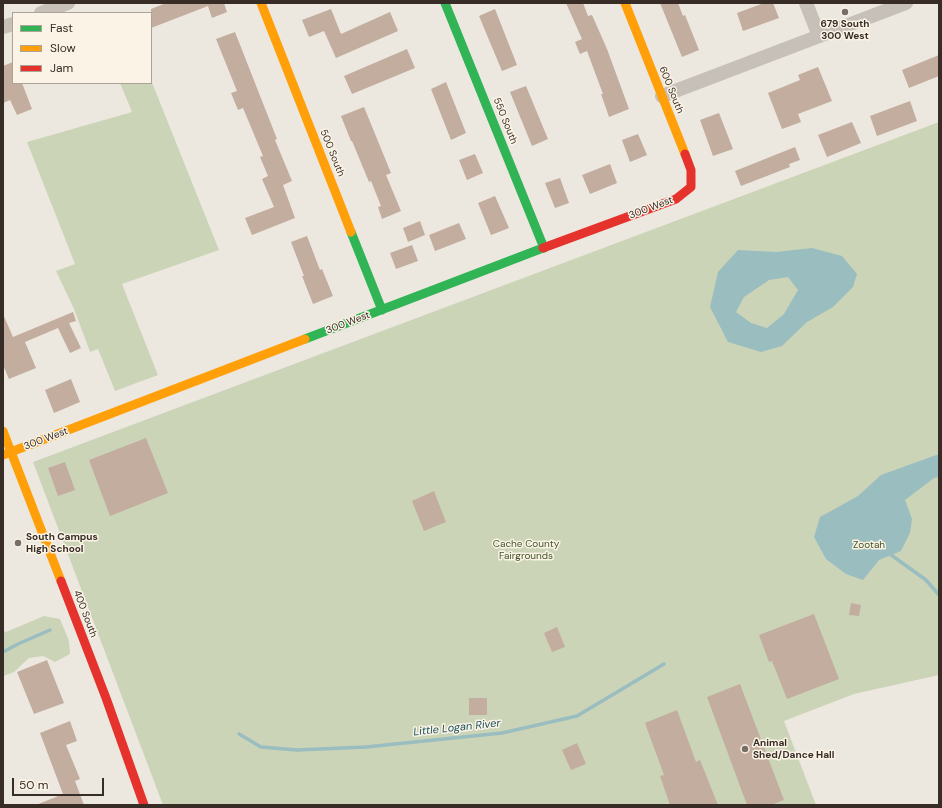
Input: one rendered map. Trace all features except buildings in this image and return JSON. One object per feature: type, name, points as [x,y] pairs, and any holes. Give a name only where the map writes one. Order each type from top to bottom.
[{"type":"street","points":[[44,12],[68,3]]},
{"type":"street","name":"500 South","points":[[260,3],[382,310]]},
{"type":"street","name":"550 South","points":[[445,3],[544,248]]},
{"type":"street","name":"600 South","points":[[625,3],[691,170],[690,186]]},
{"type":"street","points":[[806,3],[819,36]]},
{"type":"street","points":[[662,96],[906,3]]},
{"type":"street","name":"300 West","points":[[7,454],[544,248],[676,199],[690,186]]},
{"type":"street","name":"400 South","points":[[3,431],[7,454],[106,698],[144,805]]},
{"type":"green space","points":[[152,82],[219,250],[122,284],[158,375],[115,391],[98,349],[90,352],[74,309],[56,271],[75,264],[27,142],[132,112],[120,84],[152,84]]},
{"type":"green space","name":"Cache County Fairgrounds","points":[[939,122],[939,675],[854,694],[784,721],[816,805],[163,805],[33,462]]},
{"type":"green space","points":[[44,616],[60,619],[69,641],[70,654],[55,662],[43,656],[29,658],[14,672],[3,676],[3,630],[6,632]]},
{"type":"water","points":[[812,248],[842,256],[857,274],[853,287],[833,307],[807,322],[782,346],[761,352],[728,342],[710,307],[718,272],[738,250],[776,252]],"holes":[[[788,277],[798,290],[784,314],[767,328],[751,323],[736,312],[744,297],[769,280]]]},
{"type":"water","points":[[939,454],[939,477],[934,478],[905,500],[912,519],[910,533],[901,551],[879,560],[863,580],[846,574],[826,559],[814,537],[820,517],[858,496],[881,475]]},
{"type":"waterway","name":"Little Logan River","points":[[887,552],[926,580],[939,595]]},
{"type":"waterway","name":"Little Logan River","points":[[3,652],[50,630]]},
{"type":"waterway","name":"Little Logan River","points":[[239,734],[261,747],[297,750],[366,747],[502,733],[577,716],[664,664]]},
{"type":"traffic: fast","points":[[445,3],[544,248]]},
{"type":"traffic: fast","points":[[351,232],[382,310]]},
{"type":"traffic: fast","points":[[305,339],[543,248]]},
{"type":"traffic: slow","points":[[261,3],[351,232]]},
{"type":"traffic: slow","points":[[625,3],[685,154]]},
{"type":"traffic: slow","points":[[3,455],[305,339]]},
{"type":"traffic: slow","points":[[3,431],[61,581]]},
{"type":"traffic: jam","points":[[543,248],[676,199],[691,187],[691,170],[685,154]]},
{"type":"traffic: jam","points":[[61,581],[106,698],[144,805]]},
{"type":"place","name":"679 South 300 West","points":[[845,12]]},
{"type":"place","name":"South Campus High School","points":[[18,543]]},
{"type":"place","name":"Animal Shed/Dance Hall","points":[[745,749]]},
{"type":"park label","name":"Zootah","points":[[869,545]]}]
